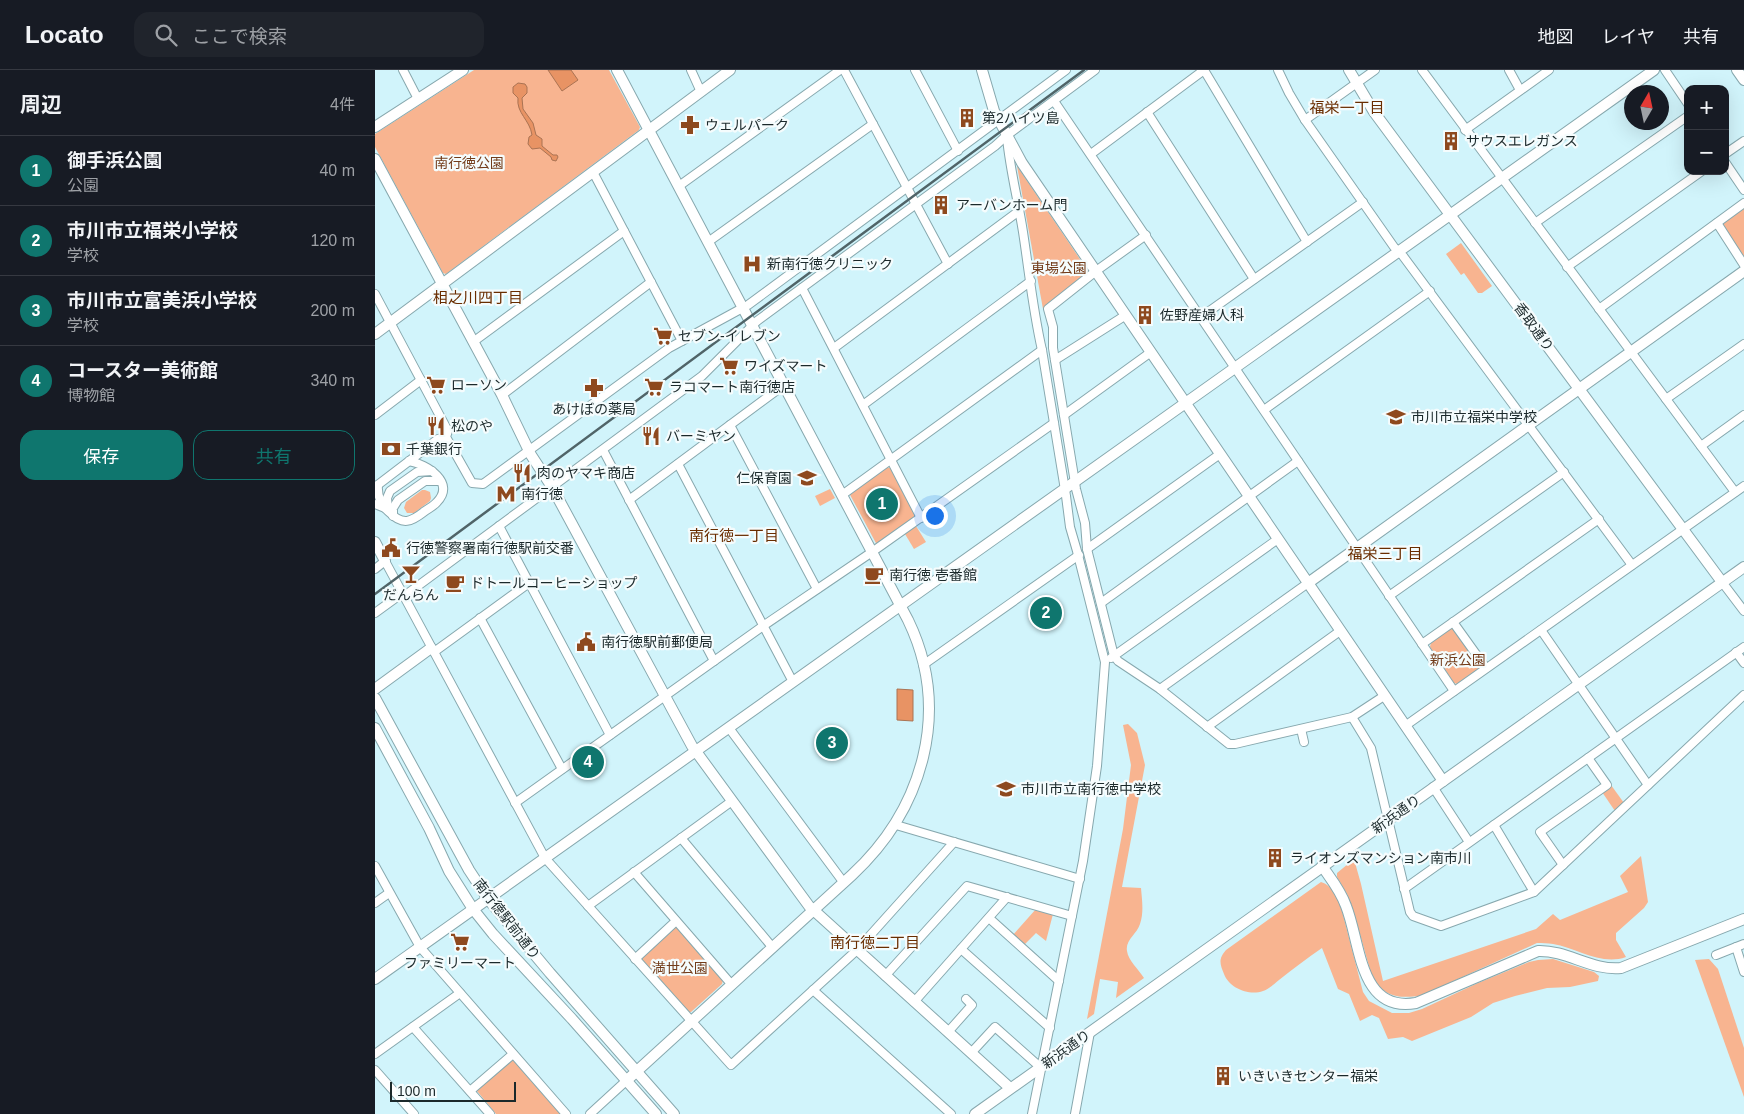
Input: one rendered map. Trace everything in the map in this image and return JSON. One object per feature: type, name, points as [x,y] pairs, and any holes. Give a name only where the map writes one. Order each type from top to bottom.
[{"type":"street","points":[[403,70],[418,99]]},
{"type":"street","points":[[375,126],[463,70]]},
{"type":"street","points":[[590,1114],[844,883],[874,853],[895,825],[916,783],[928,726],[928,700],[923,665],[915,635],[617,70]]},
{"type":"street","points":[[691,70],[701,92]]},
{"type":"street","points":[[375,334],[731,70]]},
{"type":"street","points":[[679,186],[842,70],[873,124],[947,264]]},
{"type":"street","points":[[915,70],[958,151]]},
{"type":"street","points":[[982,70],[988,94],[1006,136],[1029,174],[1443,781]]},
{"type":"street","points":[[375,294],[448,431],[447,437],[473,483],[483,484],[662,354],[743,308],[1066,70]]},
{"type":"street","points":[[375,613],[397,597],[404,596],[603,450],[701,376],[752,325],[915,206],[1095,70]]},
{"type":"street","points":[[1091,154],[1204,70],[1307,242]]},
{"type":"street","points":[[1278,70],[1305,120],[1363,202],[1632,565]]},
{"type":"street","name":"香取通り","points":[[1349,70],[1374,112],[1722,582]]},
{"type":"street","points":[[1305,120],[1375,70]]},
{"type":"street","points":[[1422,70],[1735,492]]},
{"type":"street","points":[[1509,70],[1520,90]]},
{"type":"street","points":[[1465,130],[1549,70]]},
{"type":"street","points":[[375,979],[1654,70]]},
{"type":"street","points":[[1665,70],[1684,98]]},
{"type":"street","points":[[1053,101],[1091,154],[1454,691]]},
{"type":"street","points":[[1147,112],[1255,279]]},
{"type":"street","points":[[1535,223],[1684,119]]},
{"type":"street","points":[[709,242],[873,124]]},
{"type":"street","points":[[1006,136],[1065,489],[1068,520],[1079,555],[1105,662],[1097,766],[1080,879],[1041,1066],[1033,1114]]},
{"type":"street","points":[[1729,151],[1744,141]]},
{"type":"street","points":[[375,159],[502,395],[529,452],[552,487],[695,751],[814,910],[1010,1088]]},
{"type":"street","points":[[1729,168],[1744,190]]},
{"type":"street","points":[[593,172],[682,341]]},
{"type":"street","points":[[1567,267],[1696,175]]},
{"type":"street","points":[[1201,318],[1363,202]]},
{"type":"street","points":[[1599,309],[1744,204]]},
{"type":"street","points":[[833,348],[1019,211]]},
{"type":"street","points":[[1717,223],[1744,265]]},
{"type":"street","points":[[473,342],[624,231]]},
{"type":"street","points":[[1146,236],[1096,271],[1048,309],[1053,327],[1055,360],[1075,482],[1085,523],[1087,549],[1114,656],[1118,661],[1160,689],[1227,743],[1232,744],[1352,717],[1384,696]]},
{"type":"street","points":[[1160,689],[1744,272]]},
{"type":"street","points":[[863,405],[1031,281]]},
{"type":"street","points":[[502,395],[651,282]]},
{"type":"street","points":[[802,288],[921,518]]},
{"type":"street","points":[[1264,410],[1430,292]]},
{"type":"street","points":[[1055,360],[1125,315]]},
{"type":"street","points":[[1666,399],[1744,344]]},
{"type":"street","points":[[842,495],[1042,350]]},
{"type":"street","points":[[1064,416],[1151,352]]},
{"type":"street","points":[[375,414],[421,380]]},
{"type":"street","points":[[629,500],[784,385]]},
{"type":"street","points":[[1701,446],[1744,415]]},
{"type":"street","points":[[515,803],[763,626],[921,518],[1054,423]]},
{"type":"street","points":[[730,425],[817,589]]},
{"type":"street","points":[[389,512],[377,494],[376,486],[438,439],[447,437]]},
{"type":"street","points":[[603,450],[714,661]]},
{"type":"street","points":[[1087,549],[1220,454]]},
{"type":"street","points":[[375,504],[403,521],[413,520],[438,501],[442,490],[440,481],[432,471],[422,464],[409,461]]},
{"type":"street","points":[[1101,603],[1298,461]]},
{"type":"street","points":[[678,464],[793,682]]},
{"type":"street","points":[[389,512],[387,498],[390,491],[417,472],[432,471]]},
{"type":"street","points":[[1389,596],[1564,472]]},
{"type":"street","points":[[389,512],[398,500],[425,481],[440,481]]},
{"type":"street","points":[[1405,726],[1744,486]]},
{"type":"street","points":[[1422,644],[1599,519]]},
{"type":"street","points":[[499,526],[610,735]]},
{"type":"street","points":[[1105,662],[1278,539]]},
{"type":"street","points":[[375,542],[545,858],[731,1065],[857,950],[954,842]]},
{"type":"street","points":[[923,665],[1079,555]]},
{"type":"street","points":[[375,569],[385,561]]},
{"type":"street","name":"新浜通り","points":[[975,1114],[1744,567]]},
{"type":"street","points":[[1722,582],[1744,611]]},
{"type":"street","points":[[375,689],[529,583]]},
{"type":"street","points":[[480,618],[562,769]]},
{"type":"street","points":[[1453,622],[1486,668]]},
{"type":"street","points":[[1541,630],[1648,785]]},
{"type":"street","points":[[1207,727],[1340,631]]},
{"type":"street","points":[[1404,889],[1744,647]]},
{"type":"street","points":[[1736,652],[1744,663]]},
{"type":"street","points":[[1352,717],[1371,748],[1410,912],[1413,916],[1441,926],[1534,892],[1744,695]]},
{"type":"street","name":"南行徳駅前通り","points":[[375,698],[469,870],[488,899],[553,977],[674,1114]]},
{"type":"street","name":"南行徳駅前通り","points":[[375,728],[429,828],[449,871],[473,909],[493,934],[656,1114]]},
{"type":"street","points":[[729,728],[844,883]]},
{"type":"street","points":[[1301,729],[1304,742]]},
{"type":"street","points":[[1563,865],[1540,832],[1607,785],[1588,758]]},
{"type":"street","points":[[1433,787],[1469,842]]},
{"type":"street","points":[[588,906],[732,801]]},
{"type":"street","points":[[895,825],[1080,879]]},
{"type":"street","points":[[1494,825],[1534,892]]},
{"type":"street","points":[[681,838],[773,948]]},
{"type":"street","points":[[375,866],[420,947],[566,1114]]},
{"type":"street","points":[[1322,866],[1338,889],[1346,905],[1369,982],[1386,1001],[1395,1004],[1405,1005],[1421,1001],[1538,950],[1556,952],[1599,967],[1621,968],[1744,919]]},
{"type":"street","points":[[634,872],[732,985]]},
{"type":"street","points":[[885,976],[967,886],[1072,916]]},
{"type":"street","points":[[375,903],[389,893]]},
{"type":"street","points":[[914,1002],[1007,897]]},
{"type":"street","points":[[989,918],[1059,981]]},
{"type":"street","points":[[635,959],[676,921]]},
{"type":"street","points":[[1716,955],[1744,944]]},
{"type":"street","points":[[1735,947],[1744,972]]},
{"type":"street","points":[[961,949],[1050,1028]]},
{"type":"street","points":[[813,990],[951,1114]]},
{"type":"street","points":[[375,1054],[460,993]]},
{"type":"street","points":[[948,1032],[972,1005],[966,999]]},
{"type":"street","points":[[413,1027],[490,1114]]},
{"type":"street","points":[[971,1053],[995,1027],[1041,1066]]},
{"type":"street","points":[[1075,1114],[1090,1032]]},
{"type":"street","points":[[470,1092],[513,1054]]},
{"type":"street","points":[[375,1070],[414,1114]]},
{"type":"green space","name":"南行徳公園","points":[[474,70],[609,70],[640,127],[639,130],[446,274],[443,273],[375,147],[375,134]]},
{"type":"green space","name":"東場公園","points":[[1017,166],[1088,271],[1088,274],[1043,309]]},
{"type":"green space","points":[[1744,208],[1744,260],[1722,226],[1723,223]]},
{"type":"green space","points":[[1461,243],[1492,286],[1482,293],[1478,293],[1464,273],[1461,275],[1446,254]]},
{"type":"green space","points":[[886,467],[891,468],[915,514],[914,519],[877,545],[849,493]]},
{"type":"green space","points":[[830,489],[835,498],[820,506],[815,496]]},
{"type":"green space","points":[[422,490],[430,492],[430,501],[414,513],[407,513],[404,508],[406,502]]},
{"type":"green space","points":[[916,526],[926,542],[914,549],[905,534]]},
{"type":"green space","name":"新浜公園","points":[[1452,628],[1455,629],[1480,664],[1479,668],[1457,684],[1454,683],[1430,647],[1431,642]]},
{"type":"green space","points":[[1128,724],[1137,733],[1145,765],[1122,887],[1141,888],[1141,920],[1138,928],[1129,940],[1127,951],[1129,958],[1144,978],[1116,998],[1118,982],[1100,979],[1094,1014],[1087,1019],[1123,829],[1131,765],[1123,725]]},
{"type":"green space","points":[[1611,785],[1624,803],[1615,811],[1602,792]]},
{"type":"green space","points":[[1641,856],[1648,902],[1644,908],[1616,933],[1616,940],[1626,957],[1617,959],[1598,958],[1562,946],[1537,943],[1421,996],[1413,997],[1387,993],[1372,977],[1354,913],[1347,894],[1337,877],[1337,873],[1354,859],[1383,981],[1536,929],[1553,914],[1560,920],[1628,892],[1620,876]]},
{"type":"green space","points":[[1321,882],[1331,889],[1341,907],[1363,992],[1369,1001],[1392,1013],[1409,1013],[1422,1009],[1478,983],[1538,960],[1553,959],[1594,972],[1599,976],[1598,981],[1570,987],[1547,988],[1493,1003],[1471,1017],[1412,1041],[1403,1037],[1388,1039],[1379,1018],[1372,1015],[1360,1021],[1349,994],[1338,989],[1322,948],[1265,990],[1246,992],[1230,983],[1224,974],[1221,964],[1222,956],[1226,950]]},
{"type":"green space","points":[[1036,909],[1053,914],[1046,941],[1036,933],[1024,945],[1013,935]]},
{"type":"green space","name":"満世公園","points":[[674,926],[678,927],[723,980],[722,984],[691,1012],[687,1012],[641,960],[641,957]]},
{"type":"green space","points":[[1709,959],[1718,969],[1744,1048],[1744,1097],[1695,960]]},
{"type":"green space","points":[[510,1059],[514,1060],[561,1114],[496,1114],[477,1091],[477,1088]]},
{"type":"shaded area","points":[[548,70],[571,70],[578,80],[562,91]]},
{"type":"shaded area","points":[[518,83],[525,84],[527,87],[527,93],[522,98],[523,109],[533,123],[536,135],[542,139],[542,146],[553,155],[557,155],[556,161],[552,160],[540,148],[532,149],[528,144],[529,137],[532,135],[531,130],[519,108],[518,98],[513,93],[513,87]]},
{"type":"shaded area","points":[[897,689],[913,690],[913,721],[897,720]]},
{"type":"railway","points":[[375,594],[1084,70]]},
{"type":"place","name":"第2ハイツ島","points":[[967,118]]},
{"type":"place","name":"ウェルパーク","points":[[690,125]]},
{"type":"place","name":"サウスエレガンス","points":[[1451,141]]},
{"type":"place","name":"アーバンホーム門","points":[[941,205]]},
{"type":"place","name":"新南行徳クリニック","points":[[752,264]]},
{"type":"place","name":"佐野産婦人科","points":[[1145,315]]},
{"type":"place","name":"セブン-イレブン","points":[[663,336]]},
{"type":"place","name":"ワイズマート","points":[[729,366]]},
{"type":"place","name":"ローソン","points":[[436,385]]},
{"type":"place","name":"ラコマート南行徳店","points":[[654,387]]},
{"type":"place","name":"あけぼの薬局","points":[[594,388]]},
{"type":"place","name":"市川市立福栄中学校","points":[[1396,417]]},
{"type":"place","name":"松のや","points":[[436,426]]},
{"type":"place","name":"バーミヤン","points":[[651,436]]},
{"type":"place","name":"千葉銀行","points":[[391,449]]},
{"type":"place","name":"肉のヤマキ商店","points":[[522,473]]},
{"type":"place","name":"仁保育園","points":[[807,478]]},
{"type":"place","name":"南行徳","points":[[506,494]]},
{"type":"place","name":"御手浜公園","points":[[882,504]]},
{"type":"place","name":"行徳警察署南行徳駅前交番","points":[[391,548]]},
{"type":"place","name":"だんらん","points":[[411,574]]},
{"type":"place","name":"南行徳 壱番館","points":[[874,575]]},
{"type":"place","name":"ドトールコーヒーショップ","points":[[455,583]]},
{"type":"place","name":"市川市立福栄小学校","points":[[1046,613]]},
{"type":"place","name":"南行徳駅前郵便局","points":[[586,642]]},
{"type":"place","name":"市川市立富美浜小学校","points":[[832,743]]},
{"type":"place","name":"コースター美術館","points":[[588,762]]},
{"type":"place","name":"市川市立南行徳中学校","points":[[1006,789]]},
{"type":"place","name":"ライオンズマンション南市川","points":[[1275,858]]},
{"type":"place","name":"ファミリーマート","points":[[460,942]]},
{"type":"place","name":"いきいきセンター福栄","points":[[1223,1076]]},
{"type":"district","name":"福栄一丁目","points":[[1347,107]]},
{"type":"district","name":"相之川四丁目","points":[[478,297]]},
{"type":"district","name":"南行徳一丁目","points":[[734,535]]},
{"type":"district","name":"福栄三丁目","points":[[1385,553]]},
{"type":"district","name":"南行徳二丁目","points":[[875,942]]}]
